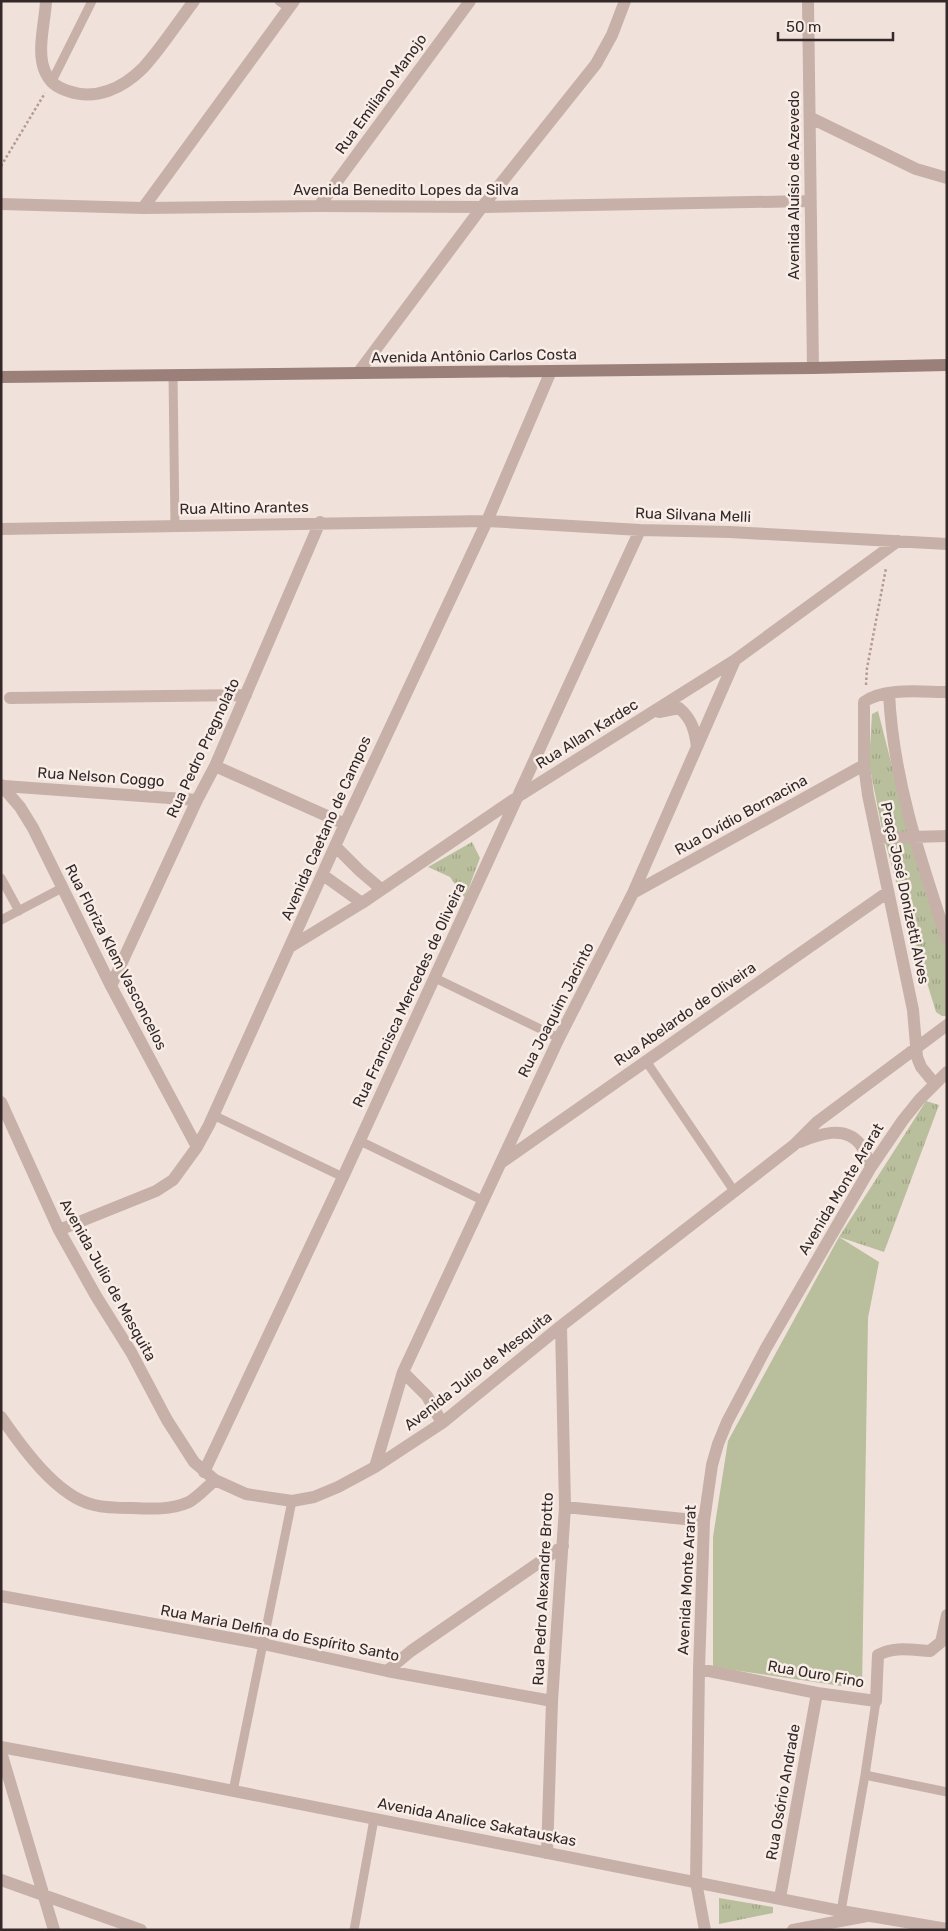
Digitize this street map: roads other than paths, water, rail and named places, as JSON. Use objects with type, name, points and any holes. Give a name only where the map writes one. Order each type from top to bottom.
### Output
[{"type":"main road","name":"Avenida Antônio Carlos Costa","points":[[1,377],[947,365]]},
{"type":"street","points":[[46,1],[41,49],[44,68],[51,83],[81,95],[92,95],[114,89],[143,68],[194,1]]},
{"type":"street","name":"Rua Emiliano Manojo","points":[[319,206],[470,1]]},
{"type":"street","points":[[358,373],[482,207],[596,64],[612,36],[626,1]]},
{"type":"street","name":"Avenida Aluísio de Azevedo","points":[[808,1],[811,118],[812,368]]},
{"type":"street","points":[[143,208],[287,4]]},
{"type":"street","points":[[811,118],[916,169],[947,178]]},
{"type":"street","name":"Avenida Benedito Lopes da Silva","points":[[1,204],[143,208],[482,207],[810,201]]},
{"type":"street","name":"Avenida Caetano de Campos","points":[[59,1230],[156,1191],[174,1180],[197,1147],[487,521],[551,371]]},
{"type":"street","name":"Rua Altino Arantes","points":[[1,529],[320,522],[487,521]]},
{"type":"street","name":"Rua Silvana Melli","points":[[487,521],[947,544]]},
{"type":"street","name":"Rua Pedro Pregnolato","points":[[112,986],[197,800],[215,766],[320,522]]},
{"type":"street","name":"Rua Francisca Mercedes de Oliveira","points":[[204,1472],[343,1177],[640,530]]},
{"type":"street","name":"Rua Allan Kardec","points":[[290,947],[362,903],[519,796],[735,660],[898,542]]},
{"type":"street","name":"Rua Joaquim Jacinto","points":[[375,1467],[403,1372],[559,1038],[633,893],[735,660]]},
{"type":"street","points":[[947,692],[889,693],[894,752],[913,836],[947,939]]},
{"type":"street","name":"Praça José Donizetti Alves","points":[[889,693],[873,696],[864,702],[864,765],[868,796],[913,1010],[915,1047],[921,1067],[935,1084]]},
{"type":"street","points":[[10,698],[246,695]]},
{"type":"street","points":[[649,714],[679,708],[687,715],[694,728],[697,747]]},
{"type":"street","name":"Rua Ovídio Bornacina","points":[[633,893],[864,765]]},
{"type":"street","points":[[215,766],[345,824]]},
{"type":"street","name":"Rua Nelson Coggo","points":[[2,786],[197,800]]},
{"type":"street","name":"Rua Floriza Klem Vasconcelos","points":[[2,786],[33,828],[112,986],[197,1147]]},
{"type":"street","points":[[878,838],[947,836]]},
{"type":"street","points":[[335,846],[381,889]]},
{"type":"street","points":[[323,875],[362,903]]},
{"type":"street","name":"Rua Abelardo de Oliveira","points":[[500,1163],[888,892]]},
{"type":"street","name":"Avenida Julio de Mesquita","points":[[1,1102],[59,1230],[167,1420],[194,1462],[215,1480],[246,1494],[292,1501],[326,1493],[375,1467],[442,1423],[561,1326],[794,1145],[817,1122],[915,1047],[946,1027]]},
{"type":"street","name":"Avenida Monte Ararat","points":[[705,1930],[696,1882],[699,1669],[704,1521],[712,1466],[727,1422],[766,1348],[870,1167],[903,1120],[947,1072]]},
{"type":"street","name":"Avenida Julio de Mesquita","points":[[794,1145],[825,1133],[843,1134],[859,1143],[870,1167]]},
{"type":"street","name":"Rua Pedro Alexandre Brotto","points":[[547,1852],[552,1701],[565,1507],[561,1326]]},
{"type":"street","points":[[403,1372],[427,1396],[442,1423]]},
{"type":"street","points":[[1,1416],[31,1458],[68,1493],[92,1505],[158,1510],[190,1501],[215,1480]]},
{"type":"street","points":[[565,1507],[704,1521]]},
{"type":"street","points":[[387,1671],[405,1655],[563,1546]]},
{"type":"street","name":"Rua Maria Delfina do Espírito Santo","points":[[1,1596],[263,1644],[387,1671],[552,1701]]},
{"type":"street","name":"Rua Ouro Fino","points":[[699,1669],[817,1693],[876,1701],[878,1655],[886,1650],[897,1649],[930,1651],[941,1642],[947,1615]]},
{"type":"street","name":"Rua Osório Andrade","points":[[780,1898],[817,1693]]},
{"type":"street","name":"Avenida Analice Sakatauskas","points":[[1,1747],[374,1818],[841,1911],[947,1929]]},
{"type":"street","points":[[1,1752],[54,1930]]},
{"type":"street","points":[[1,1880],[141,1930]]},
{"type":"street","points":[[793,1930],[872,1915]]},
{"type":"lane","points":[[51,83],[92,1]]},
{"type":"lane","points":[[173,375],[175,526]]},
{"type":"lane","points":[[1,878],[19,911]]},
{"type":"lane","points":[[1,920],[62,888]]},
{"type":"lane","points":[[435,978],[559,1038]]},
{"type":"lane","points":[[646,1061],[734,1191]]},
{"type":"lane","points":[[213,1115],[343,1177]]},
{"type":"lane","points":[[360,1140],[484,1201]]},
{"type":"lane","points":[[233,1791],[292,1501]]},
{"type":"lane","points":[[841,1911],[866,1775],[876,1701]]},
{"type":"lane","points":[[866,1775],[947,1792]]},
{"type":"lane","points":[[354,1930],[374,1818]]}]
